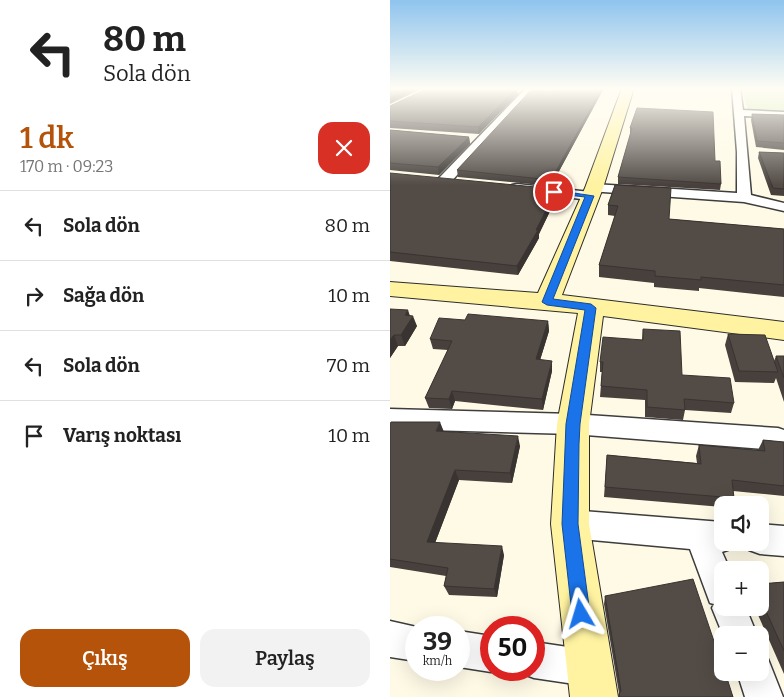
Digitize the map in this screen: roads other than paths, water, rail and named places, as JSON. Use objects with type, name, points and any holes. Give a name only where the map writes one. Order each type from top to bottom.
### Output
[{"type":"main road","points":[[547,302],[592,192],[617,121]]},
{"type":"main road","points":[[390,289],[547,302],[784,331]]},
{"type":"main road","points":[[591,308],[573,424],[570,524],[591,682]]},
{"type":"street","points":[[444,180],[502,121]]},
{"type":"street","points":[[741,121],[744,198]]},
{"type":"street","points":[[465,138],[484,140]]},
{"type":"street","points":[[743,152],[760,153]]},
{"type":"street","points":[[426,179],[464,182]]},
{"type":"street","points":[[502,186],[592,192],[744,198],[784,207]]},
{"type":"street","points":[[390,419],[573,424],[778,439]]},
{"type":"street","points":[[570,524],[711,536],[716,561]]},
{"type":"street","points":[[769,540],[784,541]]},
{"type":"street","points":[[390,639],[405,641]]},
{"type":"street","points":[[545,664],[591,682]]},
{"type":"street","points":[[758,681],[764,697]]}]
